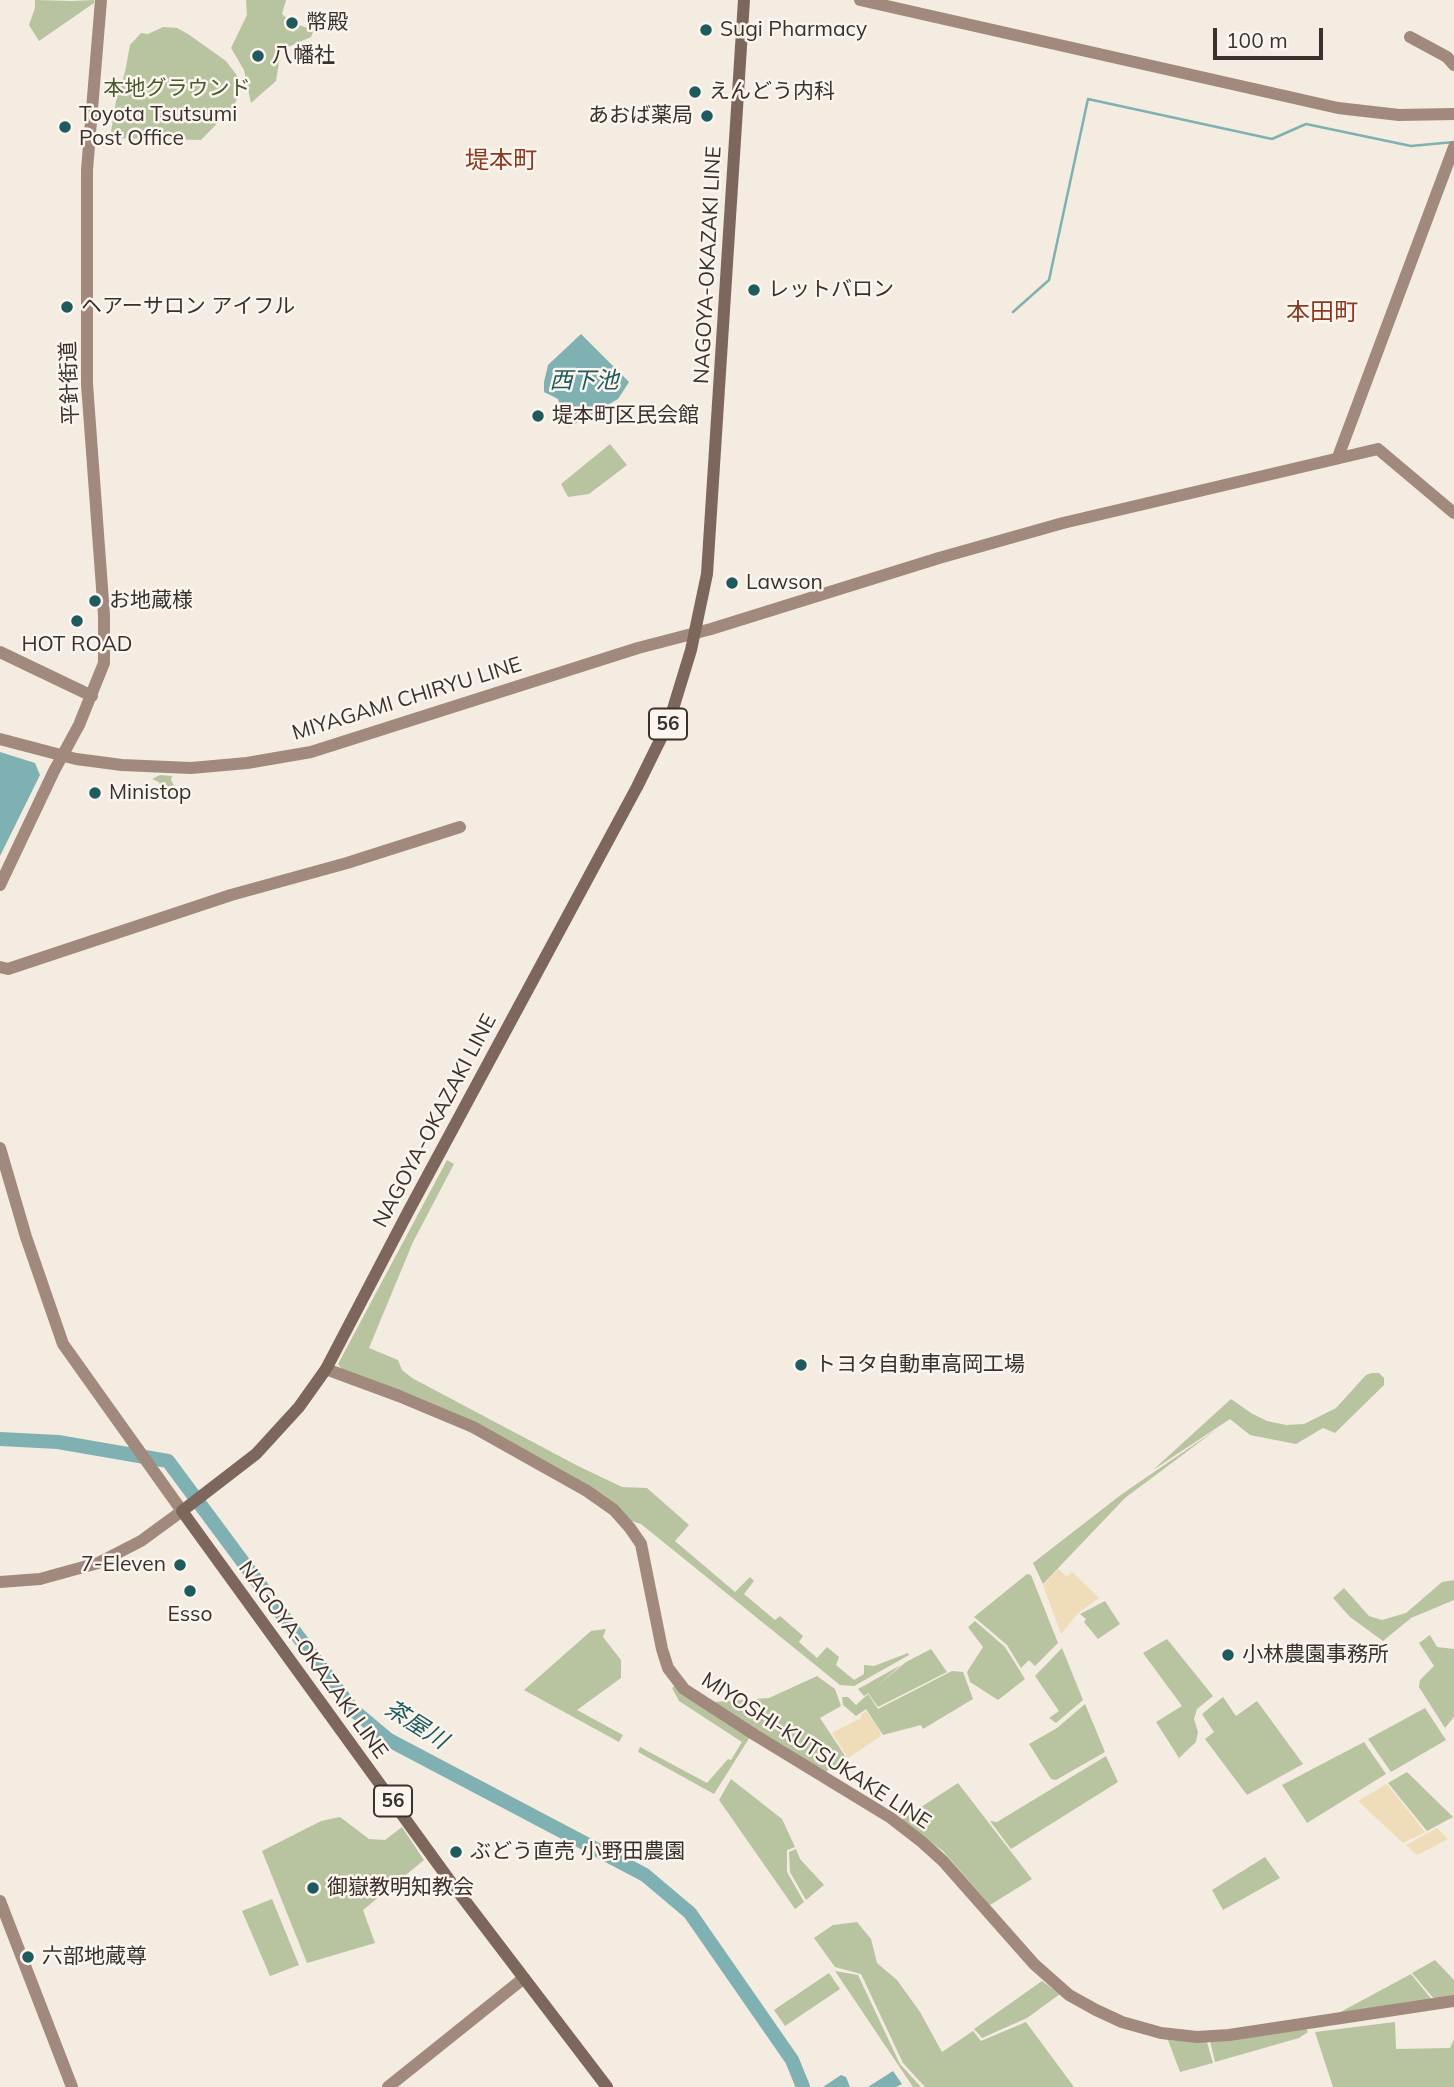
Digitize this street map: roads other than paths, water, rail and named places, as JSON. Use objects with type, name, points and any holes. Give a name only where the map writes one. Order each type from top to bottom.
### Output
[{"type":"main road","name":"NAGOYA-OKAZAKI LINE","points":[[607,2087],[453,1885],[186,1508],[256,1454],[299,1407],[326,1369],[668,722],[695,633],[707,574],[744,0]]},
{"type":"street","name":"平針街道","points":[[0,885],[92,696],[104,663],[104,615],[87,384],[87,170],[101,0]]},
{"type":"street","points":[[860,0],[1338,108],[1399,115],[1454,114]]},
{"type":"street","points":[[1410,37],[1447,57],[1454,65]]},
{"type":"street","points":[[1338,457],[1454,147]]},
{"type":"street","name":"MIYAGAMI CHIRYU LINE","points":[[0,739],[62,755],[122,765],[191,768],[247,763],[312,751],[638,648],[1063,523],[1338,457],[1380,450],[1454,513]]},
{"type":"street","points":[[0,652],[92,696]]},
{"type":"street","points":[[0,967],[8,969],[231,895],[347,863],[460,827]]},
{"type":"street","points":[[0,1148],[26,1237],[63,1343],[151,1467],[186,1508],[141,1541],[97,1563],[40,1579],[0,1582]]},
{"type":"street","name":"MIYOSHI-KUTSUKAKE LINE","points":[[326,1369],[473,1427],[587,1491],[614,1510],[631,1528],[641,1544],[662,1649],[668,1668],[684,1689],[891,1818],[922,1842],[943,1861],[1034,1964],[1069,1994],[1096,2010],[1122,2022],[1161,2032],[1197,2037],[1229,2035],[1454,2001]]},
{"type":"street","points":[[0,1901],[72,2087]]},
{"type":"street","points":[[388,2087],[524,1978]]},
{"type":"water","name":"西下池","points":[[581,334],[629,382],[618,399],[569,427],[560,423],[562,411],[558,399],[544,392],[544,382],[548,365]]},
{"type":"water","points":[[0,752],[35,763],[40,775],[0,856]]},
{"type":"water","points":[[893,2071],[902,2084],[896,2087],[868,2087]]},
{"type":"water","points":[[841,2075],[846,2077],[850,2087],[823,2087]]},
{"type":"waterway","points":[[1013,312],[1049,280],[1088,99],[1272,139],[1306,124],[1411,146],[1454,142]]},
{"type":"waterway","name":"茶屋川","points":[[0,1439],[58,1442],[168,1461],[352,1709],[389,1740],[645,1875],[690,1913],[792,2060],[803,2087]]},
{"type":"place","name":"幣殿","points":[[292,23]]},
{"type":"place","name":"Sugi Pharmacy","points":[[706,30]]},
{"type":"place","name":"八幡社","points":[[258,56]]},
{"type":"place","name":"えんどう内科","points":[[695,92]]},
{"type":"place","name":"あおば薬局","points":[[707,116]]},
{"type":"place","name":"Toyota Tsutsumi Post Office","points":[[65,127]]},
{"type":"place","name":"レットバロン","points":[[754,290]]},
{"type":"place","name":"ヘアーサロン アイフル","points":[[67,307]]},
{"type":"place","name":"堤本町区民会館","points":[[538,416]]},
{"type":"place","name":"Lawson","points":[[732,583]]},
{"type":"place","name":"お地蔵様","points":[[95,601]]},
{"type":"place","name":"HOT ROAD","points":[[77,621]]},
{"type":"place","name":"Ministop","points":[[95,793]]},
{"type":"place","name":"トヨタ自動車高岡工場","points":[[801,1365]]},
{"type":"place","name":"7-Eleven","points":[[180,1565]]},
{"type":"place","name":"Esso","points":[[190,1591]]},
{"type":"place","name":"小林農園事務所","points":[[1228,1655]]},
{"type":"place","name":"ぶどう直売 小野田農園","points":[[456,1852]]},
{"type":"place","name":"御嶽教明知教会","points":[[313,1888]]},
{"type":"place","name":"六部地蔵尊","points":[[28,1957]]},
{"type":"district","name":"堤本町","points":[[501,161]]},
{"type":"district","name":"本田町","points":[[1322,313]]},
{"type":"park label","name":"本地グラウンド","points":[[177,89]]}]
